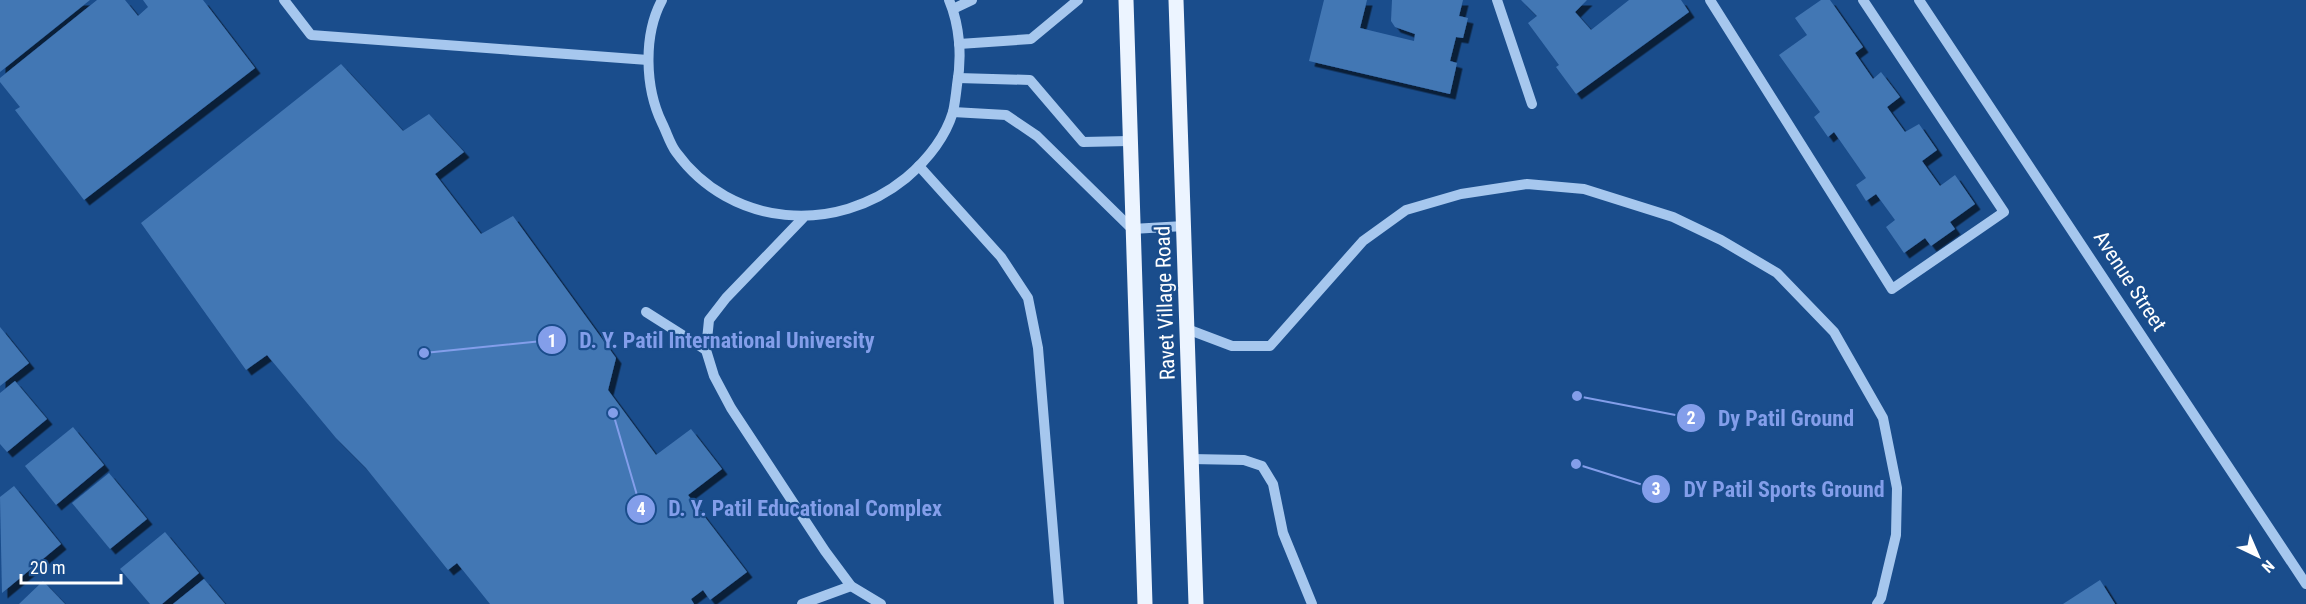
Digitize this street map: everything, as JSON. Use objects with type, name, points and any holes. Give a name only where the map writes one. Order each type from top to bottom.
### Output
[{"type":"main road","name":"Ravet Village Road","points":[[1126,0],[1131,229],[1145,604]]},
{"type":"main road","name":"Ravet Village Road","points":[[1176,0],[1196,604]]},
{"type":"street","points":[[284,0],[310,35],[648,60]]},
{"type":"street","points":[[662,0],[656,12],[648,60],[655,108],[676,152],[711,187],[754,209],[803,218],[846,212],[886,194],[919,166],[939,141],[953,112],[961,61],[951,4],[972,0]]},
{"type":"street","points":[[959,44],[1031,39],[1078,0]]},
{"type":"street","points":[[1497,0],[1532,104]]},
{"type":"street","points":[[1710,0],[1892,289],[2004,212],[1863,0]]},
{"type":"street","name":"Avenue Street","points":[[1919,0],[2306,584]]},
{"type":"street","points":[[958,78],[1030,80],[1083,142],[1129,141]]},
{"type":"street","points":[[953,112],[1006,115],[1037,136],[1131,229],[1184,226]]},
{"type":"street","points":[[919,166],[1001,257],[1028,298],[1038,348],[1059,604]]},
{"type":"street","points":[[1187,328],[1232,346],[1270,346],[1363,241],[1406,210],[1461,194],[1527,184],[1584,189],[1673,217],[1721,240],[1777,273],[1834,333],[1883,418],[1897,488],[1896,535],[1881,598],[1877,604]]},
{"type":"street","points":[[803,218],[726,298],[709,320],[706,350],[714,376],[731,408],[851,586],[881,604]]},
{"type":"street","points":[[646,312],[706,350]]},
{"type":"street","points":[[1191,459],[1244,460],[1262,466],[1273,484],[1283,533],[1312,604]]},
{"type":"street","points":[[802,604],[851,586]]},
{"type":"building","points":[[0,0],[90,0],[0,72]]},
{"type":"building","points":[[97,0],[125,0],[138,16],[148,7],[143,0],[203,0],[255,68],[84,200],[15,110],[20,107],[0,82],[0,78]]},
{"type":"building","points":[[1324,0],[1367,0],[1360,28],[1414,41],[1415,34],[1395,27],[1391,21],[1392,0],[1463,0],[1459,16],[1468,18],[1463,38],[1456,37],[1450,61],[1457,63],[1450,94],[1309,61]]},
{"type":"building","points":[[1521,0],[1587,0],[1575,12],[1591,30],[1629,0],[1681,0],[1689,12],[1576,94],[1556,67],[1559,65],[1528,23],[1537,16]]},
{"type":"building","points":[[1821,0],[1830,0],[1863,47],[1855,53],[1873,79],[1881,72],[1900,97],[1887,107],[1905,132],[1919,124],[1937,150],[1922,161],[1940,186],[1955,175],[1975,204],[1950,222],[1955,229],[1931,246],[1925,238],[1904,253],[1886,227],[1895,220],[1876,194],[1866,201],[1856,185],[1866,178],[1834,132],[1828,137],[1814,117],[1820,112],[1779,55],[1807,35],[1795,18]]},
{"type":"building","points":[[341,64],[403,131],[429,114],[464,152],[435,174],[481,234],[513,216],[616,358],[608,390],[656,455],[691,429],[722,469],[688,495],[747,572],[710,600],[703,590],[691,599],[694,604],[490,604],[457,563],[448,570],[366,468],[336,438],[267,355],[246,370],[141,223]]},
{"type":"building","points":[[0,327],[29,363],[0,386]]},
{"type":"building","points":[[15,381],[47,419],[7,452],[0,444],[0,393]]},
{"type":"building","points":[[73,427],[104,465],[56,505],[25,466]]},
{"type":"building","points":[[109,473],[147,519],[110,549],[72,503]]},
{"type":"building","points":[[14,486],[61,544],[2,593],[0,497]]},
{"type":"building","points":[[165,532],[199,573],[162,604],[150,604],[120,569]]},
{"type":"building","points":[[204,579],[225,604],[173,604]]},
{"type":"building","points":[[2100,580],[2115,604],[2063,604]]},
{"type":"building","points":[[43,581],[65,604],[19,604]]},
{"type":"place","name":"D. Y. Patil International University","points":[[424,353]]},
{"type":"place","name":"Dy Patil Ground","points":[[1577,396]]},
{"type":"place","name":"D. Y. Patil Educational Complex","points":[[613,413]]},
{"type":"place","name":"DY Patil Sports Ground","points":[[1576,464]]}]
